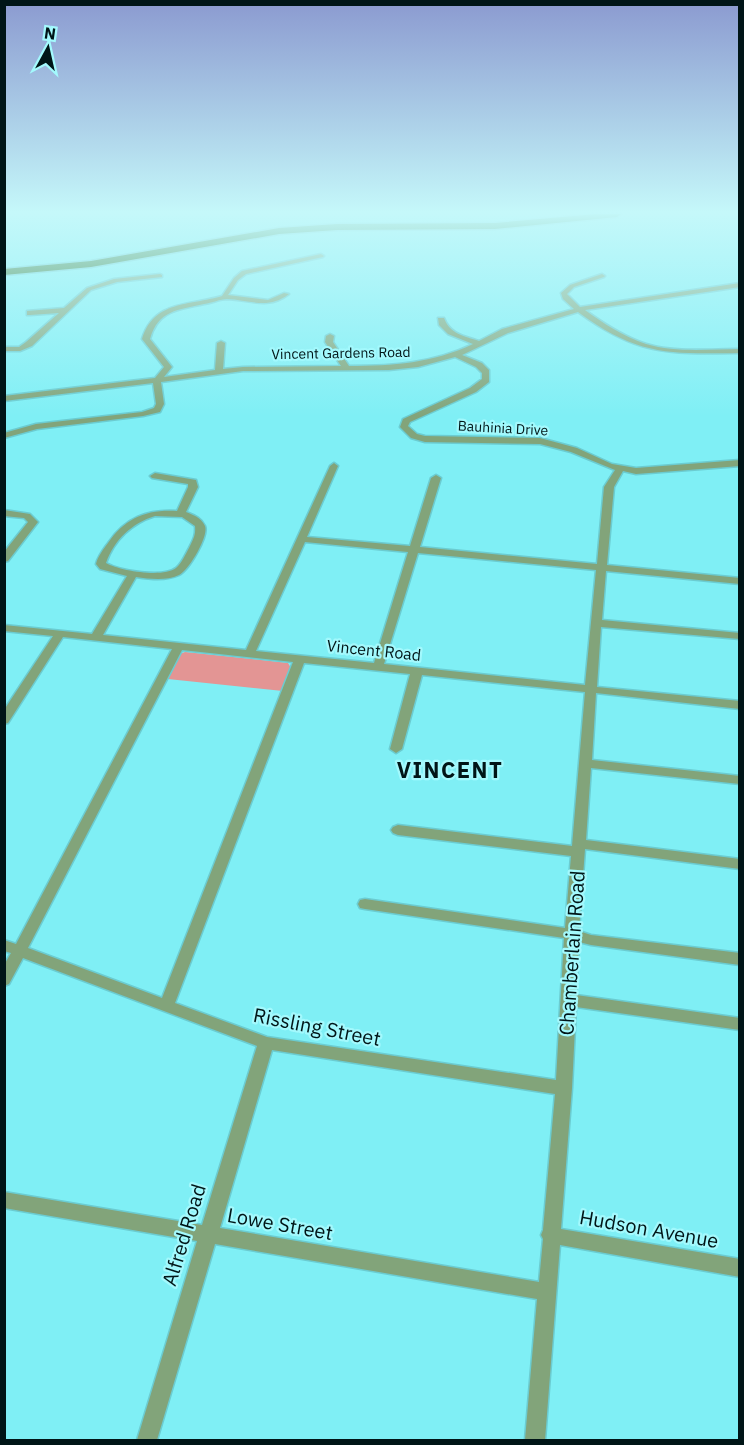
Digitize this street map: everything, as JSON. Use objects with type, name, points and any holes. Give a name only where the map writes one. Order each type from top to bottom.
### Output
[{"type":"street","points":[[4,349],[25,347],[85,291],[108,281]]},
{"type":"street","points":[[224,297],[234,281]]},
{"type":"street","points":[[587,281],[564,290],[565,298],[629,340],[648,347],[688,351],[740,351]]},
{"type":"street","name":"Vincent Gardens Road","points":[[4,399],[258,368],[407,367],[429,364],[456,355],[505,332],[580,309],[740,285]]},
{"type":"street","points":[[4,436],[36,427],[151,412],[159,407],[157,380],[168,367],[146,339],[155,320],[169,310],[224,297],[269,302],[286,294]]},
{"type":"street","points":[[30,313],[66,310]]},
{"type":"street","points":[[441,320],[441,325],[447,331],[479,343]]},
{"type":"street","points":[[330,336],[329,342],[346,368]]},
{"type":"street","points":[[219,372],[221,343]]},
{"type":"street","name":"Bauhinia Drive","points":[[456,355],[479,365],[486,372],[486,380],[473,390],[411,418],[404,425],[410,434],[425,439],[540,441],[564,447],[620,468],[658,470],[740,463]]},
{"type":"street","points":[[4,391],[37,394]]},
{"type":"street","points":[[599,461],[611,482],[658,470]]},
{"type":"street","points":[[250,653],[334,466]]},
{"type":"street","name":"Chamberlain Road","points":[[536,1440],[550,1235],[564,1088],[572,934],[596,623],[611,482],[620,468]]},
{"type":"street","points":[[155,476],[193,482],[180,514]]},
{"type":"street","points":[[378,667],[436,478]]},
{"type":"street","points":[[4,513],[27,516],[33,522],[4,559]]},
{"type":"street","points":[[155,513],[180,514],[198,521],[202,527],[201,533],[181,569],[168,575],[133,574],[112,570],[101,564],[123,528],[144,516],[155,513]]},
{"type":"street","points":[[301,539],[740,581]]},
{"type":"street","points":[[96,637],[133,574]]},
{"type":"street","points":[[596,623],[740,636]]},
{"type":"street","name":"Vincent Road","points":[[4,628],[740,705]]},
{"type":"street","points":[[7,713],[60,634]]},
{"type":"street","points":[[4,980],[179,646]]},
{"type":"street","points":[[166,1007],[300,658]]},
{"type":"street","points":[[396,749],[417,671]]},
{"type":"street","points":[[586,763],[740,780]]},
{"type":"street","points":[[398,830],[740,864]]},
{"type":"street","points":[[365,904],[572,934],[591,939],[740,959]]},
{"type":"street","name":"Rissling Street","points":[[4,945],[166,1007],[266,1042],[564,1088]]},
{"type":"street","points":[[569,1000],[740,1024]]},
{"type":"street","name":"Alfred Road","points":[[147,1440],[266,1042]]},
{"type":"street","name":"Lowe Street","points":[[4,1200],[547,1292]]},
{"type":"street","name":"Hudson Avenue","points":[[550,1235],[740,1268]]},
{"type":"shaded area","points":[[185,652],[288,663],[291,668],[283,691],[168,679],[180,654]]},
{"type":"district","name":"VINCENT","points":[[450,770]]}]
